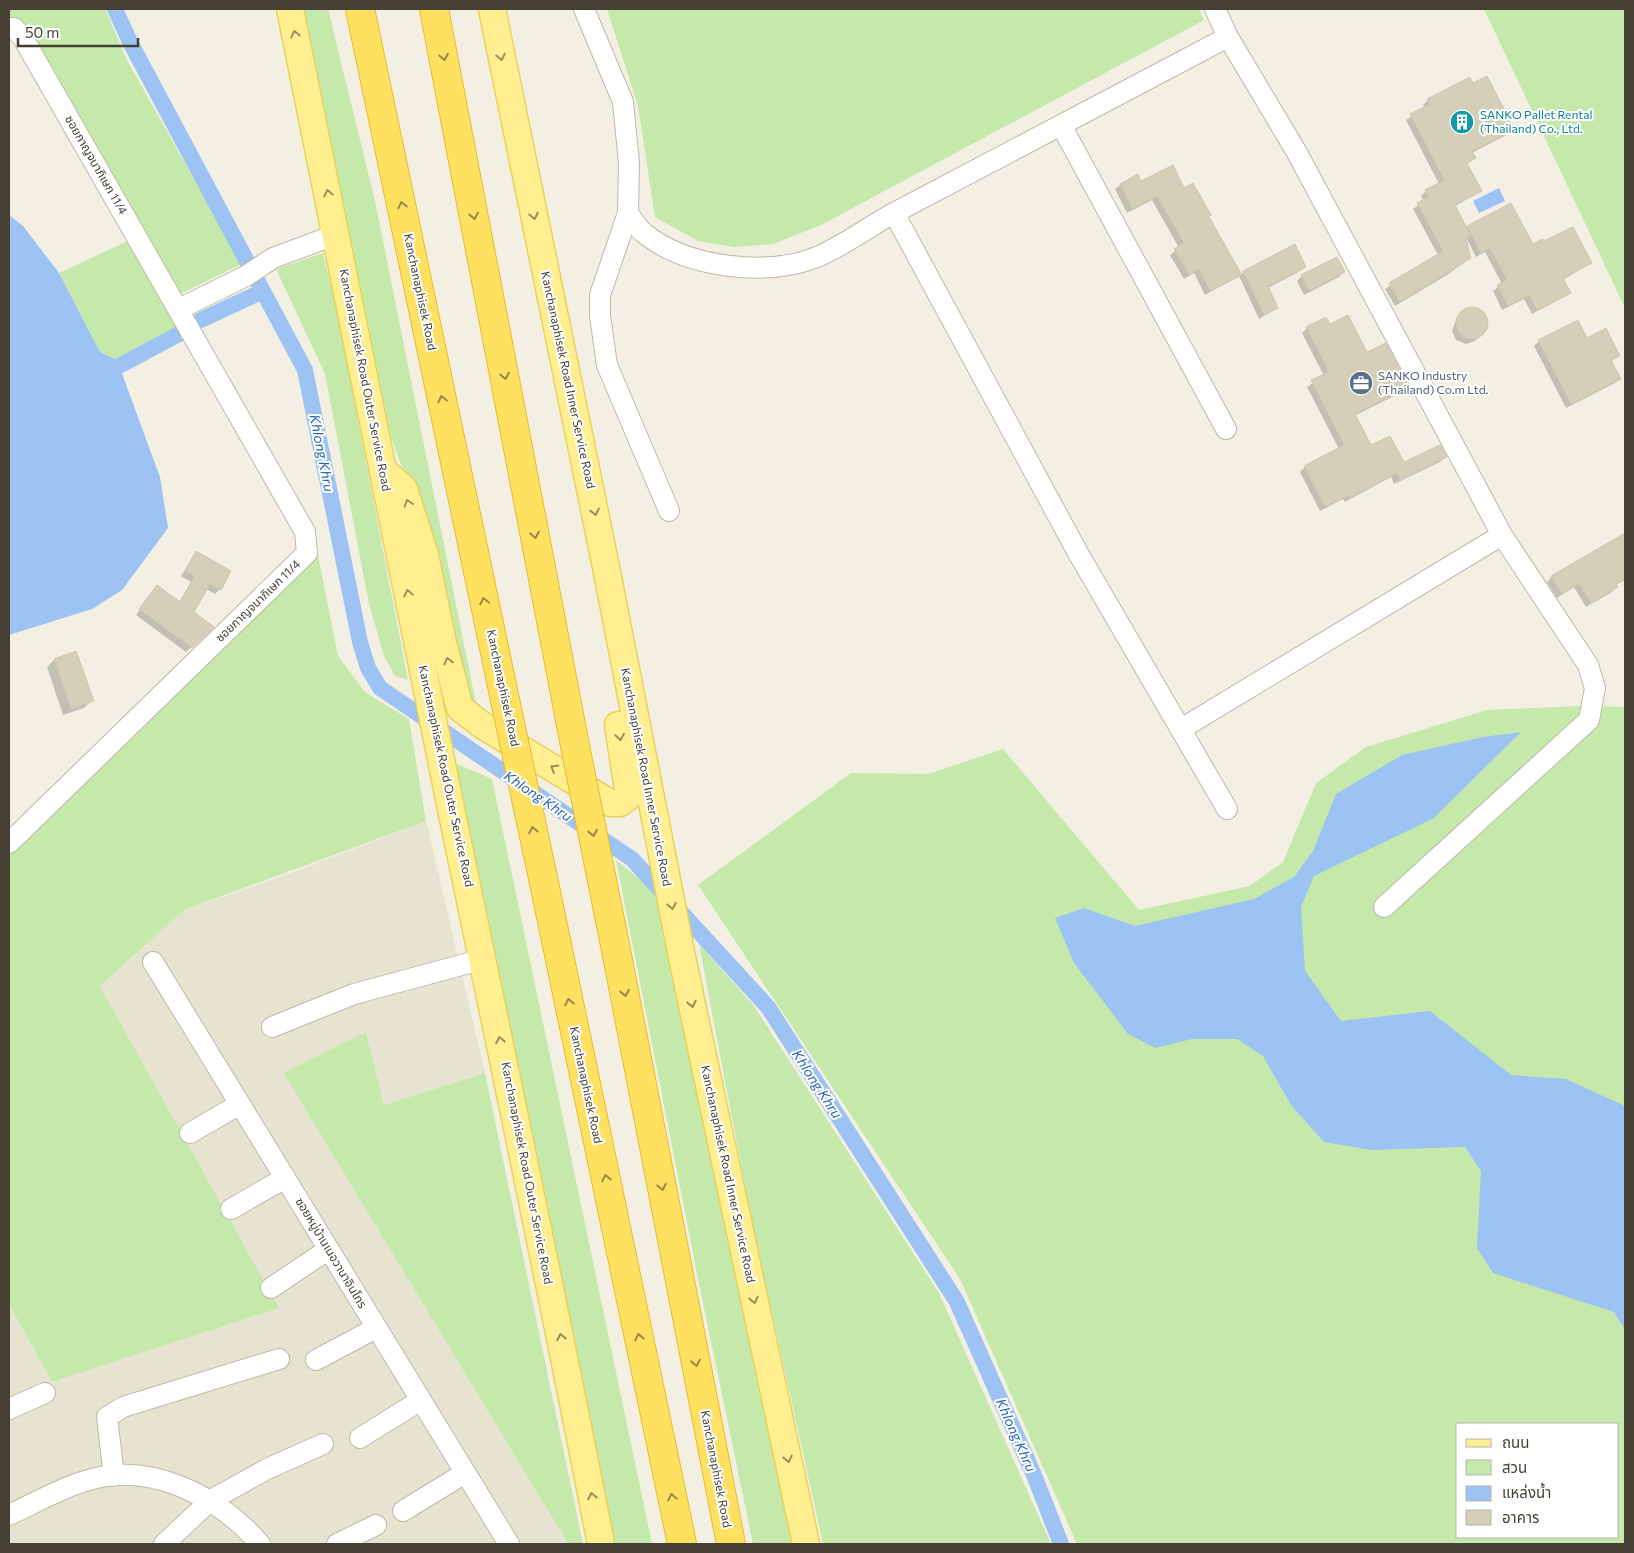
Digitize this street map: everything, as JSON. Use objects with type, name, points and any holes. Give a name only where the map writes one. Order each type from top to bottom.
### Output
[{"type":"highway","name":"Kanchanaphisek Road","points":[[360,9],[682,1544]]},
{"type":"highway","name":"Kanchanaphisek Road","points":[[434,9],[576,751],[731,1544]]},
{"type":"main road","name":"Kanchanaphisek Road Outer Service Road","points":[[290,9],[601,1544]]},
{"type":"main road","name":"Kanchanaphisek Road Inner Service Road","points":[[492,9],[606,567],[648,790],[806,1544]]},
{"type":"main road","points":[[382,470],[404,489],[425,555],[443,643],[460,708],[482,725],[610,803],[620,803],[629,796],[608,660],[606,567]]},
{"type":"street","points":[[584,9],[623,102],[629,163],[628,213],[608,265],[600,295],[600,316],[608,365],[669,511]]},
{"type":"street","points":[[1214,9],[1228,37],[1296,151],[1502,535],[1588,665],[1595,688],[1589,720],[1384,907]]},
{"type":"street","name":"ซอยกาญจนาภิเษก 11/4","points":[[9,28],[14,28],[23,38],[179,309],[305,532],[307,553],[9,843]]},
{"type":"street","points":[[628,213],[643,233],[660,244],[689,256],[722,264],[764,268],[798,263],[818,256],[846,242],[894,213],[1228,37]]},
{"type":"street","points":[[1061,125],[1226,429]]},
{"type":"street","points":[[894,213],[1078,554],[1227,809]]},
{"type":"street","points":[[179,309],[246,276],[273,258],[337,234]]},
{"type":"street","points":[[1180,729],[1502,535]]},
{"type":"street","points":[[272,1027],[354,994],[484,960]]},
{"type":"street","name":"ซอยหมู่บ้านเนอวานาอินโทร","points":[[153,962],[509,1544]]},
{"type":"street","points":[[190,1133],[240,1104]]},
{"type":"street","points":[[231,1210],[285,1178]]},
{"type":"street","points":[[271,1288],[328,1249]]},
{"type":"street","points":[[316,1360],[376,1328]]},
{"type":"street","points":[[114,1476],[107,1417],[123,1407],[279,1359]]},
{"type":"street","points":[[9,1409],[45,1393]]},
{"type":"street","points":[[360,1438],[420,1400]]},
{"type":"street","points":[[164,1544],[211,1500],[267,1468],[323,1444]]},
{"type":"street","points":[[403,1511],[465,1473]]},
{"type":"street","points":[[9,1515],[83,1481],[114,1476],[150,1476],[188,1489],[211,1500],[260,1544]]},
{"type":"street","points":[[337,1544],[376,1524]]},
{"type":"shaded area","points":[[426,821],[485,1073],[384,1105],[366,1032],[402,1264],[567,1544],[9,1544],[9,1304],[52,1382],[279,1308],[100,986],[184,910],[297,871]]},
{"type":"green space","points":[[9,9],[105,9],[128,62],[242,264],[180,294],[9,22]]},
{"type":"green space","points":[[298,9],[328,9],[375,201],[477,709],[467,707],[410,489],[382,413]]},
{"type":"green space","points":[[607,9],[1199,9],[1204,20],[821,225],[773,244],[734,247],[698,241],[655,217],[638,106]]},
{"type":"green space","points":[[1484,9],[1625,9],[1625,308]]},
{"type":"green space","points":[[130,240],[180,328],[148,347],[117,360],[100,352],[59,273]]},
{"type":"green space","points":[[323,253],[336,305],[408,680],[395,676],[384,656],[369,604],[325,374],[276,269]]},
{"type":"green space","points":[[318,555],[338,656],[365,692],[409,719],[426,821],[184,910],[100,986],[279,1308],[52,1382],[9,1304],[9,853]]},
{"type":"green space","points":[[1579,706],[1625,707],[1625,1544],[1077,1544],[960,1279],[698,885],[851,773],[928,774],[1003,749],[1139,910],[1250,886],[1283,862],[1316,783],[1366,747],[1487,710]]},
{"type":"green space","points":[[455,763],[492,779],[652,1544],[610,1544]]},
{"type":"green space","points":[[616,860],[658,894],[795,1544],[753,1544],[698,1279]]},
{"type":"green space","points":[[699,944],[754,1006],[939,1293],[1051,1544],[823,1544],[751,1218]]},
{"type":"green space","points":[[366,1032],[384,1105],[485,1073],[583,1544],[568,1544],[284,1073]]},
{"type":"water","points":[[1499,188],[1505,201],[1479,213],[1473,201]]},
{"type":"water","points":[[9,215],[23,226],[59,273],[100,352],[117,360],[160,477],[168,528],[122,590],[92,609],[9,635]]},
{"type":"water","points":[[1521,732],[1434,818],[1314,876],[1301,907],[1305,971],[1341,1021],[1430,1011],[1511,1075],[1566,1079],[1625,1106],[1625,1330],[1614,1312],[1493,1273],[1477,1248],[1481,1171],[1465,1147],[1371,1150],[1324,1142],[1291,1105],[1263,1056],[1237,1039],[1192,1039],[1155,1048],[1128,1034],[1074,963],[1055,918],[1084,908],[1135,926],[1254,899],[1294,877],[1313,851],[1336,794],[1402,755],[1483,737]]},
{"type":"building","points":[[1487,76],[1515,130],[1472,151],[1476,158],[1467,163],[1482,191],[1455,205],[1471,236],[1466,238],[1471,258],[1400,302],[1389,283],[1443,251],[1417,203],[1429,197],[1425,190],[1444,180],[1410,114],[1430,104],[1427,99],[1470,77],[1473,83]]},
{"type":"building","points":[[1173,165],[1184,188],[1193,183],[1211,215],[1209,217],[1242,275],[1210,291],[1199,269],[1189,275],[1174,249],[1184,243],[1157,196],[1132,209],[1120,184],[1138,174],[1141,181]]},
{"type":"building","points":[[1511,203],[1533,244],[1543,239],[1544,241],[1573,227],[1592,263],[1563,278],[1571,293],[1537,310],[1529,295],[1508,306],[1497,285],[1507,280],[1490,248],[1481,253],[1467,226]]},
{"type":"building","points":[[1295,244],[1306,267],[1268,286],[1278,308],[1264,315],[1243,271]]},
{"type":"building","points":[[1337,257],[1345,272],[1309,291],[1301,275]]},
{"type":"building","points":[[1472,307],[1478,308],[1483,312],[1487,317],[1487,329],[1483,334],[1478,338],[1472,339],[1466,338],[1461,334],[1457,329],[1456,323],[1457,317],[1461,312],[1466,308]]},
{"type":"building","points":[[1348,315],[1367,352],[1386,343],[1409,387],[1355,414],[1371,445],[1390,436],[1404,462],[1440,445],[1447,457],[1400,480],[1397,473],[1350,498],[1349,495],[1325,507],[1304,466],[1344,445],[1311,380],[1329,372],[1306,327],[1326,317],[1330,324]]},
{"type":"building","points":[[1578,320],[1587,338],[1606,328],[1620,356],[1611,360],[1621,379],[1571,404],[1538,340]]},
{"type":"building","points":[[1625,533],[1625,579],[1616,584],[1618,587],[1591,603],[1579,584],[1562,594],[1551,576]]},
{"type":"building","points":[[196,551],[231,571],[221,590],[210,584],[194,612],[214,627],[192,648],[139,609],[157,585],[180,602],[195,576],[185,571]]},
{"type":"building","points":[[76,651],[94,701],[71,709],[54,659]]},
{"type":"waterway","name":"Khlong Khru","points":[[115,9],[130,42],[305,370],[360,642],[368,668],[380,688],[632,859],[768,1007],[957,1302],[1034,1475],[1061,1544]]},
{"type":"waterway","points":[[201,320],[263,291]]},
{"type":"waterway","points":[[119,366],[179,334]]},
{"type":"place","name":"SANKO Pallet Rental (Thailand) Co., Ltd.","points":[[1462,122]]},
{"type":"place","name":"SANKO Industry (Thailand) Co.m Ltd.","points":[[1361,383]]}]
